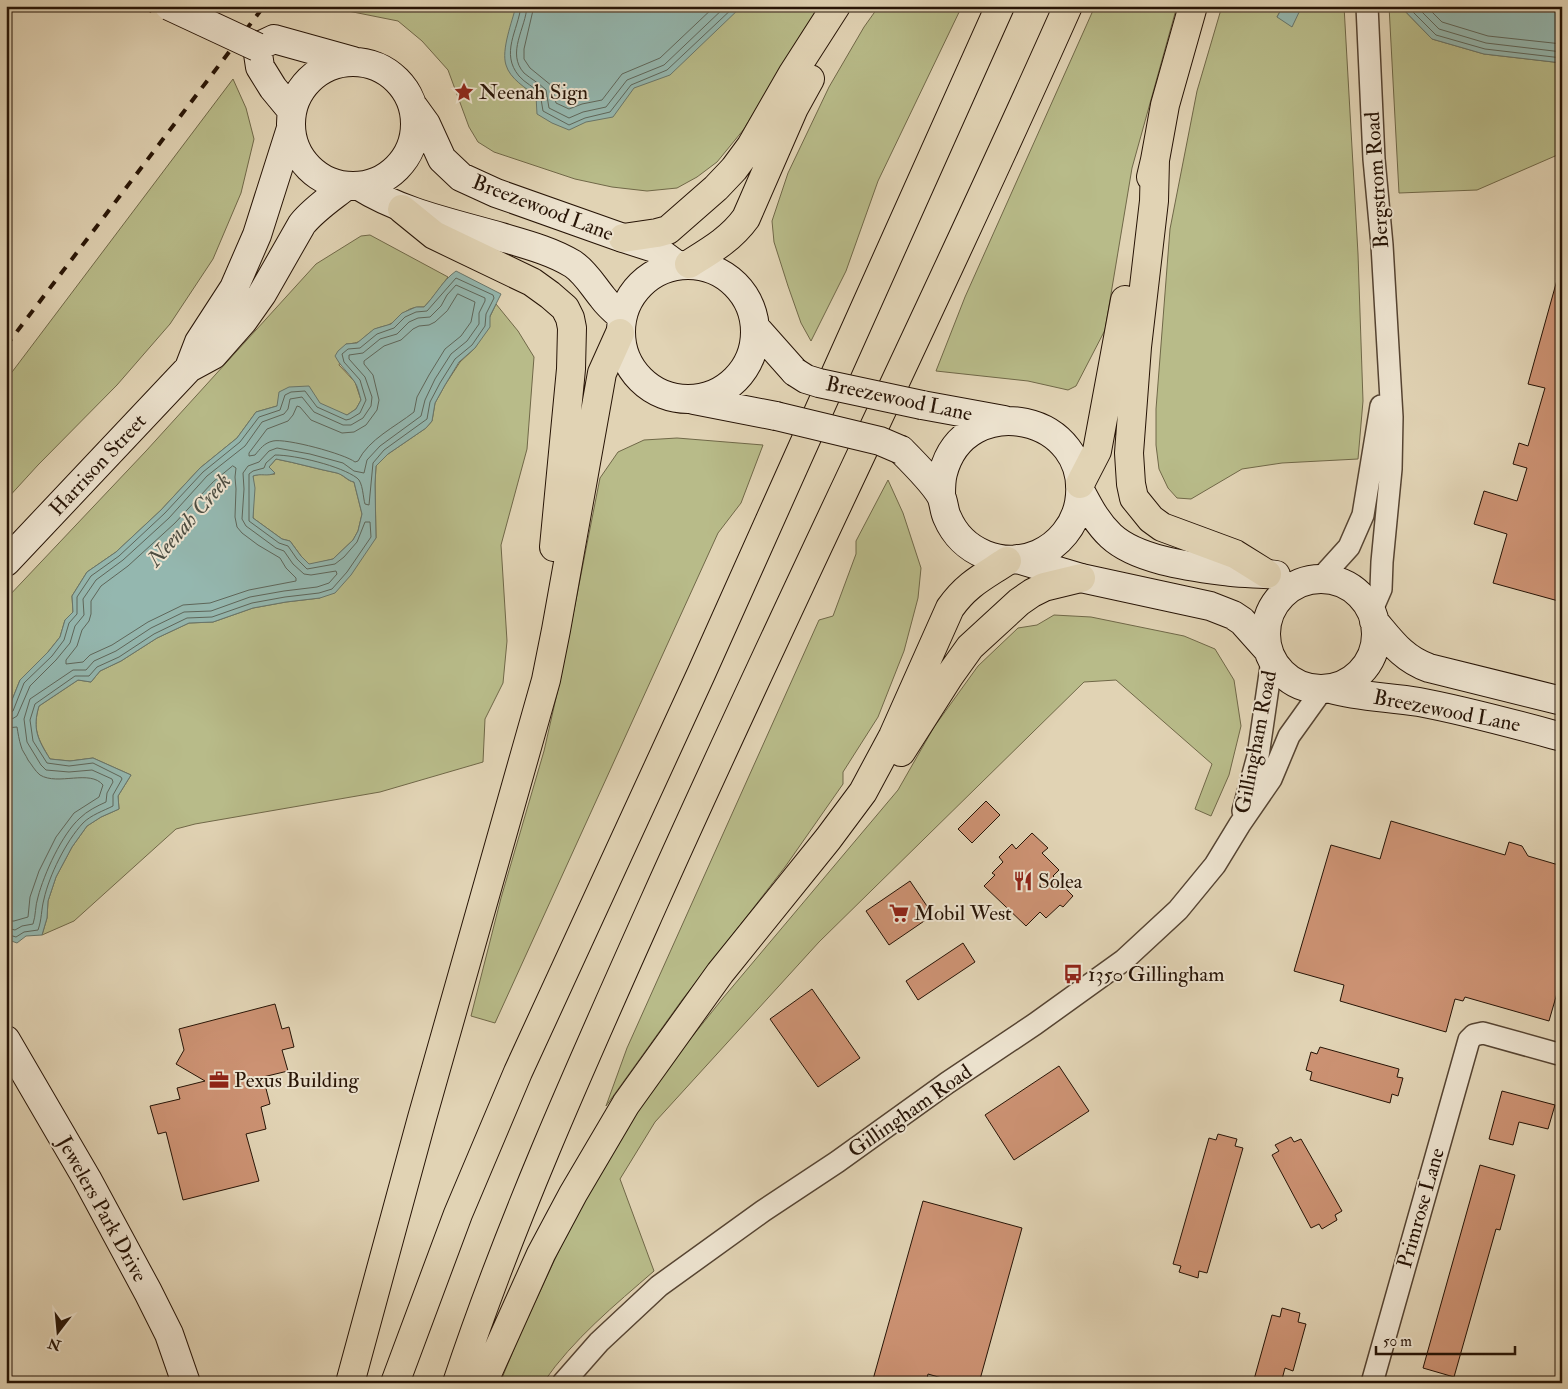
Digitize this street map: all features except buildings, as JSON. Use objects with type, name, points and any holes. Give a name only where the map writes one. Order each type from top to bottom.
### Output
[{"type":"highway","points":[[623,238],[668,230],[722,182],[751,146],[793,73],[836,6]]},
{"type":"highway","points":[[683,264],[728,238],[746,218],[794,108],[823,55],[856,6]]},
{"type":"highway","points":[[395,1383],[458,1214],[518,1072],[701,674],[1000,6]]},
{"type":"highway","points":[[457,1383],[481,1311],[562,1109],[682,841],[1068,6]]},
{"type":"highway","points":[[1081,488],[1097,451],[1144,198],[1155,160],[1165,105],[1193,6]]},
{"type":"highway","points":[[1155,160],[1154,201],[1137,347],[1129,453],[1130,484],[1134,498],[1150,519],[1162,527],[1235,554],[1267,574]]},
{"type":"highway","points":[[402,209],[434,235],[532,282],[565,308],[572,328],[571,369],[547,616],[538,679],[522,764]]},
{"type":"highway","points":[[350,1383],[422,1118],[546,680],[602,373],[621,325]]},
{"type":"highway","points":[[483,1383],[541,1254],[573,1194],[626,1104],[720,973],[863,792],[893,736],[950,608],[968,586],[1012,560]]},
{"type":"highway","points":[[828,838],[859,809],[893,765],[970,647],[1019,602],[1032,593],[1044,587],[1081,578]]},
{"type":"main road","points":[[169,6],[257,47]]},
{"type":"main road","points":[[257,47],[274,39],[375,66],[391,75],[404,89],[412,105],[415,123],[413,142],[405,158],[393,172],[377,182],[352,186],[325,180],[308,167],[296,149],[292,120],[298,94],[309,80],[323,70],[340,64],[357,62]]},
{"type":"main road","points":[[257,47],[260,67],[292,120]]},
{"type":"main road","name":"Breezewood Lane","points":[[412,105],[426,124],[442,159],[461,177],[496,192],[654,248],[683,264]]},
{"type":"main road","name":"Harrison Street","points":[[189,368],[199,342],[234,288],[257,235],[292,120]]},
{"type":"main road","name":"Breezewood Lane","points":[[352,186],[402,209],[519,242],[557,256],[584,273],[621,325]]},
{"type":"main road","name":"Harrison Street","points":[[6,562],[189,368],[213,355],[262,294],[310,214],[352,186]]},
{"type":"main road","points":[[683,264],[709,267],[727,276],[742,290],[751,308],[756,327],[754,345],[748,362],[738,377],[724,389],[708,396],[690,399],[669,396],[649,387],[634,372],[624,354],[621,325],[627,302],[636,288],[647,277],[661,269],[683,264]]},
{"type":"main road","name":"Breezewood Lane","points":[[756,327],[795,372],[819,383],[922,405],[1006,420]]},
{"type":"main road","name":"Breezewood Lane","points":[[690,399],[776,416],[880,441],[901,450],[941,496]]},
{"type":"main road","points":[[1006,420],[1027,422],[1047,430],[1064,444],[1075,463],[1081,488],[1096,519],[1112,537],[1135,551],[1167,561],[1232,572],[1314,579],[1350,588],[1362,598],[1373,616],[1376,639],[1375,647],[1367,664],[1348,683],[1327,689],[1307,688],[1293,682],[1281,672],[1270,654],[1242,621],[1233,615],[1210,606],[1081,578],[1012,560],[989,557],[976,551],[960,537],[947,518],[941,496],[943,474],[951,453],[965,437],[984,425],[1006,420]]},
{"type":"main road","points":[[1012,560],[1037,554],[1054,544],[1068,530],[1077,511],[1081,488]]},
{"type":"main road","points":[[1270,654],[1266,631],[1270,614],[1278,600],[1291,589],[1314,579]]},
{"type":"main road","name":"Breezewood Lane","points":[[1373,616],[1398,649],[1416,664],[1562,701]]},
{"type":"main road","name":"Breezewood Lane","points":[[1327,689],[1348,694],[1431,704],[1490,717],[1562,737]]},
{"type":"main road","name":"Jewelers Park Drive","points":[[6,1040],[82,1171],[148,1292],[169,1334],[186,1383]]},
{"type":"street","name":"Bergstrom Road","points":[[1367,6],[1374,158],[1382,246],[1392,417],[1391,469],[1381,588],[1373,616]]},
{"type":"street","name":"Bergstrom Road","points":[[1314,579],[1349,547],[1363,516],[1378,427],[1387,354]]},
{"type":"street","name":"Gillingham Road","points":[[1240,824],[1258,756],[1270,654]]},
{"type":"street","name":"Gillingham Road","points":[[563,1383],[599,1342],[659,1286],[763,1211],[837,1162],[1124,960],[1178,910],[1215,865],[1271,779],[1288,736],[1327,689]]},
{"type":"street","name":"Primrose Lane","points":[[1372,1383],[1469,1040],[1474,1035],[1483,1033],[1562,1056]]},
{"type":"green space","points":[[323,6],[821,6],[805,28],[744,129],[717,162],[697,177],[677,188],[647,191],[612,187],[575,179],[494,152],[478,142],[469,127],[448,70],[422,41],[398,21]]},
{"type":"green space","points":[[879,6],[962,6],[878,181],[846,271],[811,341],[801,323],[788,286],[774,242],[772,221],[788,173],[829,87],[864,27]]},
{"type":"green space","points":[[1095,6],[1177,6],[1132,168],[1105,330],[1076,386],[1068,390],[1028,381],[936,371],[965,297]]},
{"type":"green space","points":[[1222,6],[1283,6],[1277,17],[1301,10],[1302,6],[1344,6],[1358,254],[1363,401],[1358,459],[1282,463],[1242,469],[1191,499],[1177,498],[1168,488],[1159,469],[1156,445],[1156,409],[1170,229],[1197,91]]},
{"type":"green space","points":[[1389,6],[1400,6],[1432,39],[1484,54],[1562,63],[1562,153],[1477,190],[1399,193]]},
{"type":"green space","points":[[233,79],[246,108],[254,139],[241,193],[213,259],[170,324],[117,385],[6,500],[6,380]]},
{"type":"green space","points":[[370,235],[448,277],[424,307],[410,309],[390,324],[376,329],[360,341],[346,344],[339,365],[355,382],[361,400],[356,409],[347,415],[277,406],[256,412],[237,438],[200,468],[161,510],[116,552],[87,572],[72,596],[73,612],[65,620],[60,637],[20,680],[6,715],[6,599],[146,451],[316,264],[361,236]]},
{"type":"green space","points":[[496,304],[518,331],[534,357],[527,449],[501,545],[507,641],[503,683],[485,719],[483,762],[380,792],[195,824],[176,829],[74,921],[42,935],[47,918],[48,901],[56,877],[72,847],[87,826],[119,809],[118,796],[131,775],[93,758],[70,761],[50,759],[37,734],[36,721],[39,706],[78,680],[91,682],[100,671],[121,661],[157,638],[189,623],[213,622],[253,608],[320,598],[376,538],[376,466],[388,454],[426,428],[432,421],[435,403],[460,362],[475,348]]},
{"type":"green space","points":[[677,438],[763,445],[741,503],[718,533],[495,1023],[471,1016],[501,898],[544,751],[561,676],[600,478],[618,452],[644,440]]},
{"type":"green space","points":[[276,459],[337,473],[354,482],[362,514],[358,531],[353,540],[333,559],[309,565],[290,541],[282,539],[253,518],[253,476],[275,474],[269,467]]},
{"type":"green space","points":[[888,480],[903,513],[921,568],[918,598],[904,651],[878,717],[843,772],[843,784],[785,867],[682,1000],[606,1106],[627,1048],[819,620],[833,616],[856,554],[856,541]]},
{"type":"green space","points":[[1054,615],[1091,617],[1184,636],[1215,649],[1234,680],[1241,726],[1229,775],[1211,816],[1195,809],[1212,764],[1116,680],[1084,682],[819,942],[655,1122],[620,1179],[654,1271],[581,1337],[543,1383],[500,1383],[518,1339],[574,1218],[625,1128],[668,1067],[723,998],[898,790],[934,727],[978,666],[1018,628],[1037,625]]},
{"type":"water","points":[[516,6],[742,6],[670,75],[634,88],[613,117],[586,122],[569,130],[537,114],[536,96],[519,83],[508,70],[505,52]]},
{"type":"water","points":[[1283,6],[1302,6],[1292,27],[1277,17]]},
{"type":"water","points":[[1400,6],[1562,6],[1562,63],[1484,54],[1432,39]]},
{"type":"water","name":"Neenah Creek","points":[[456,271],[501,294],[490,316],[490,327],[475,348],[459,362],[435,403],[432,421],[426,428],[388,454],[376,466],[376,538],[351,575],[335,593],[320,598],[253,608],[213,622],[189,623],[157,638],[121,661],[100,671],[91,682],[78,680],[39,706],[36,721],[37,734],[50,759],[70,761],[93,758],[131,775],[118,796],[119,809],[87,826],[72,847],[56,877],[48,901],[47,918],[42,935],[26,936],[17,943],[6,939],[6,715],[20,680],[60,637],[65,620],[73,612],[72,596],[87,572],[116,552],[161,510],[200,468],[237,438],[256,412],[277,406],[279,392],[289,387],[309,386],[320,403],[347,415],[356,409],[361,400],[358,390],[352,378],[335,356],[338,351],[346,344],[357,343],[374,329],[391,324],[402,313],[416,307],[424,307]],"holes":[[[276,459],[337,473],[354,482],[362,514],[358,531],[353,540],[333,559],[309,564],[290,541],[282,539],[253,518],[255,488],[253,476],[275,473],[269,467]]]},
{"type":"railway","points":[[149,12],[152,6]]},
{"type":"railway","points":[[6,346],[264,6]]},
{"type":"place","name":"Neenah Sign","points":[[464,92]]},
{"type":"place","name":"Solea","points":[[1023,881]]},
{"type":"place","name":"Mobil West","points":[[899,913]]},
{"type":"place","name":"1350 Gillingham","points":[[1073,974]]},
{"type":"place","name":"Pexus Building","points":[[219,1080]]}]
